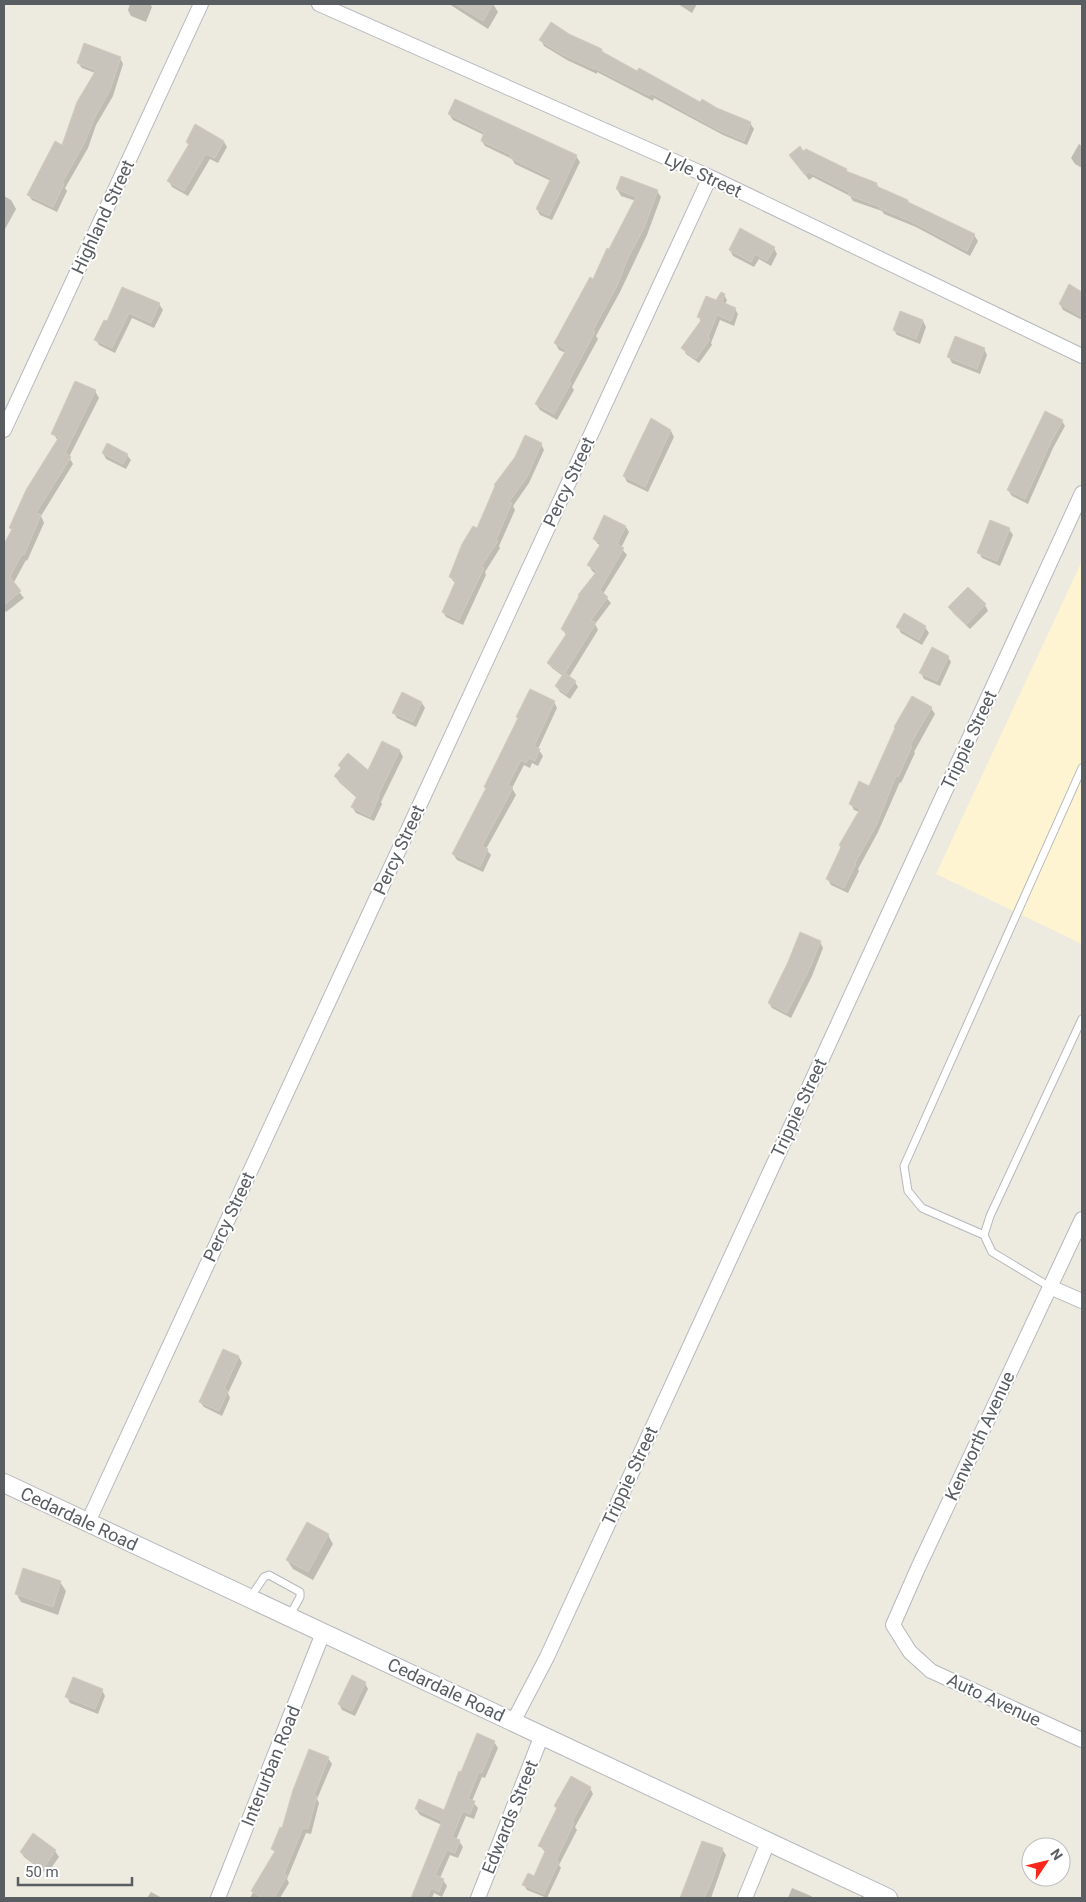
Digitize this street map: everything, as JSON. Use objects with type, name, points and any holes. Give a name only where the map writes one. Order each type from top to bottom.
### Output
[{"type":"street","name":"Highland Street","points":[[4,430],[201,4]]},
{"type":"street","name":"Lyle Street","points":[[319,4],[710,177],[1082,356]]},
{"type":"street","name":"Percy Street","points":[[88,1522],[710,177]]},
{"type":"street","name":"Trippie Street","points":[[514,1722],[551,1648],[1082,493]]},
{"type":"street","name":"Kenworth Avenue","points":[[910,1652],[893,1625],[1082,1218]]},
{"type":"street","points":[[1050,1287],[1082,1301]]},
{"type":"street","name":"Cedardale Road","points":[[4,1483],[888,1898]]},
{"type":"street","name":"Interurban Road","points":[[218,1898],[323,1633]]},
{"type":"street","name":"Auto Avenue","points":[[910,1652],[931,1671],[1082,1740]]},
{"type":"street","name":"Edwards Street","points":[[478,1898],[542,1735]]},
{"type":"street","points":[[745,1898],[768,1842]]},
{"type":"lane","points":[[1050,1287],[992,1252],[984,1235],[922,1208],[908,1191],[904,1166],[1082,768]]},
{"type":"lane","points":[[984,1235],[990,1216],[1082,1019]]},
{"type":"lane","points":[[250,1598],[264,1577],[269,1575],[300,1592],[300,1597],[289,1617]]},
{"type":"shaded area","points":[[1082,561],[1082,944],[936,874]]},
{"type":"building","points":[[455,4],[493,4],[483,21]]},
{"type":"building","points":[[551,22],[569,34],[602,49],[601,51],[637,71],[639,68],[700,102],[702,99],[717,108],[751,122],[744,141],[718,130],[651,93],[650,96],[563,55],[539,40]]},
{"type":"building","points":[[84,43],[121,57],[110,90],[94,119],[85,142],[62,183],[64,184],[53,207],[27,195],[55,141],[62,145],[77,102],[96,70],[77,63]]},
{"type":"building","points":[[455,99],[577,155],[549,216],[536,209],[551,178],[510,158],[511,155],[481,141],[484,132],[448,114]]},
{"type":"building","points":[[195,124],[224,141],[215,158],[206,154],[184,191],[167,181],[189,144],[186,142]]},
{"type":"building","points":[[800,146],[803,151],[806,149],[847,169],[846,171],[877,183],[876,186],[975,234],[967,251],[912,222],[848,195],[849,192],[809,172],[805,175],[789,155]]},
{"type":"building","points":[[621,176],[658,190],[644,228],[628,258],[617,286],[593,330],[595,332],[569,381],[571,383],[554,414],[535,404],[566,350],[554,343],[590,277],[593,279],[607,248],[609,249],[636,197],[616,189]]},
{"type":"building","points":[[740,228],[775,247],[767,261],[755,254],[751,262],[729,250]]},
{"type":"building","points":[[1069,284],[1082,292],[1082,317],[1059,304]]},
{"type":"building","points":[[122,287],[160,303],[151,323],[129,313],[112,348],[94,340],[104,320],[107,321]]},
{"type":"building","points":[[721,292],[725,294],[722,302],[736,308],[731,321],[717,315],[708,337],[710,339],[696,359],[681,348],[702,319],[697,317],[706,296],[716,300]]},
{"type":"building","points":[[900,311],[923,320],[916,339],[893,330]]},
{"type":"building","points":[[955,336],[985,348],[977,369],[947,357]]},
{"type":"building","points":[[75,381],[96,390],[65,453],[71,457],[36,513],[41,515],[24,555],[22,554],[10,577],[21,591],[4,605],[4,544],[12,529],[9,528],[26,490],[59,437],[51,434]]},
{"type":"building","points":[[1045,411],[1063,420],[1025,499],[1007,490]]},
{"type":"building","points":[[651,418],[671,430],[645,487],[623,476]]},
{"type":"building","points":[[525,435],[542,443],[527,477],[509,502],[512,503],[496,540],[498,541],[481,567],[484,568],[459,620],[442,612],[456,580],[449,577],[462,544],[473,526],[477,528],[494,485],[515,457]]},
{"type":"building","points":[[107,443],[128,454],[123,464],[102,453]]},
{"type":"building","points":[[604,515],[626,526],[617,544],[624,548],[600,590],[608,597],[591,620],[596,623],[565,673],[576,681],[566,694],[555,686],[563,674],[547,663],[567,633],[561,629],[578,595],[597,571],[587,565],[601,543],[593,539]]},
{"type":"building","points":[[990,520],[1010,528],[997,561],[977,553]]},
{"type":"building","points":[[968,587],[986,604],[966,625],[948,607]]},
{"type":"building","points":[[904,613],[926,626],[919,640],[896,627]]},
{"type":"building","points":[[932,647],[949,656],[937,681],[919,673]]},
{"type":"building","points":[[530,689],[555,701],[534,746],[540,749],[535,761],[529,758],[526,763],[521,760],[508,785],[513,788],[482,846],[488,849],[480,867],[452,854],[486,788],[484,787]]},
{"type":"building","points":[[402,692],[422,702],[413,722],[392,713]]},
{"type":"building","points":[[912,696],[932,707],[910,745],[912,746],[898,777],[896,776],[876,826],[855,863],[844,888],[826,879],[841,847],[839,845],[860,809],[849,804],[859,781],[869,786],[894,727]]},
{"type":"building","points":[[382,741],[400,750],[370,817],[351,807],[357,796],[334,776],[341,768],[338,765],[348,753],[368,770]]},
{"type":"building","points":[[800,932],[821,941],[809,970],[787,1013],[768,1003]]},
{"type":"building","points":[[223,1349],[239,1356],[224,1389],[228,1391],[219,1411],[199,1402]]},
{"type":"building","points":[[307,1522],[329,1534],[308,1572],[286,1560]]},
{"type":"building","points":[[23,1568],[61,1581],[53,1607],[15,1594]]},
{"type":"building","points":[[352,1675],[366,1682],[352,1711],[338,1704]]},
{"type":"building","points":[[73,1677],[103,1689],[95,1709],[65,1697]]},
{"type":"building","points":[[477,1733],[495,1741],[482,1773],[479,1772],[468,1799],[475,1801],[470,1814],[463,1811],[452,1837],[460,1840],[455,1853],[447,1850],[435,1875],[444,1879],[439,1892],[431,1888],[427,1898],[411,1898],[442,1821],[415,1809],[419,1799],[444,1810],[459,1771],[461,1772]]},
{"type":"building","points":[[309,1749],[329,1757],[314,1795],[317,1796],[308,1829],[303,1828],[284,1874],[287,1876],[274,1898],[263,1898],[251,1891],[275,1851],[271,1849],[280,1827],[282,1828],[293,1790]]},
{"type":"building","points":[[571,1776],[591,1787],[572,1822],[574,1823],[556,1861],[559,1862],[544,1894],[522,1885],[528,1873],[534,1876],[546,1849],[538,1846],[557,1808],[554,1806]]},
{"type":"building","points":[[33,1833],[56,1850],[43,1869],[20,1852]]},
{"type":"building","points":[[702,1841],[723,1848],[712,1881],[704,1898],[680,1898]]}]
